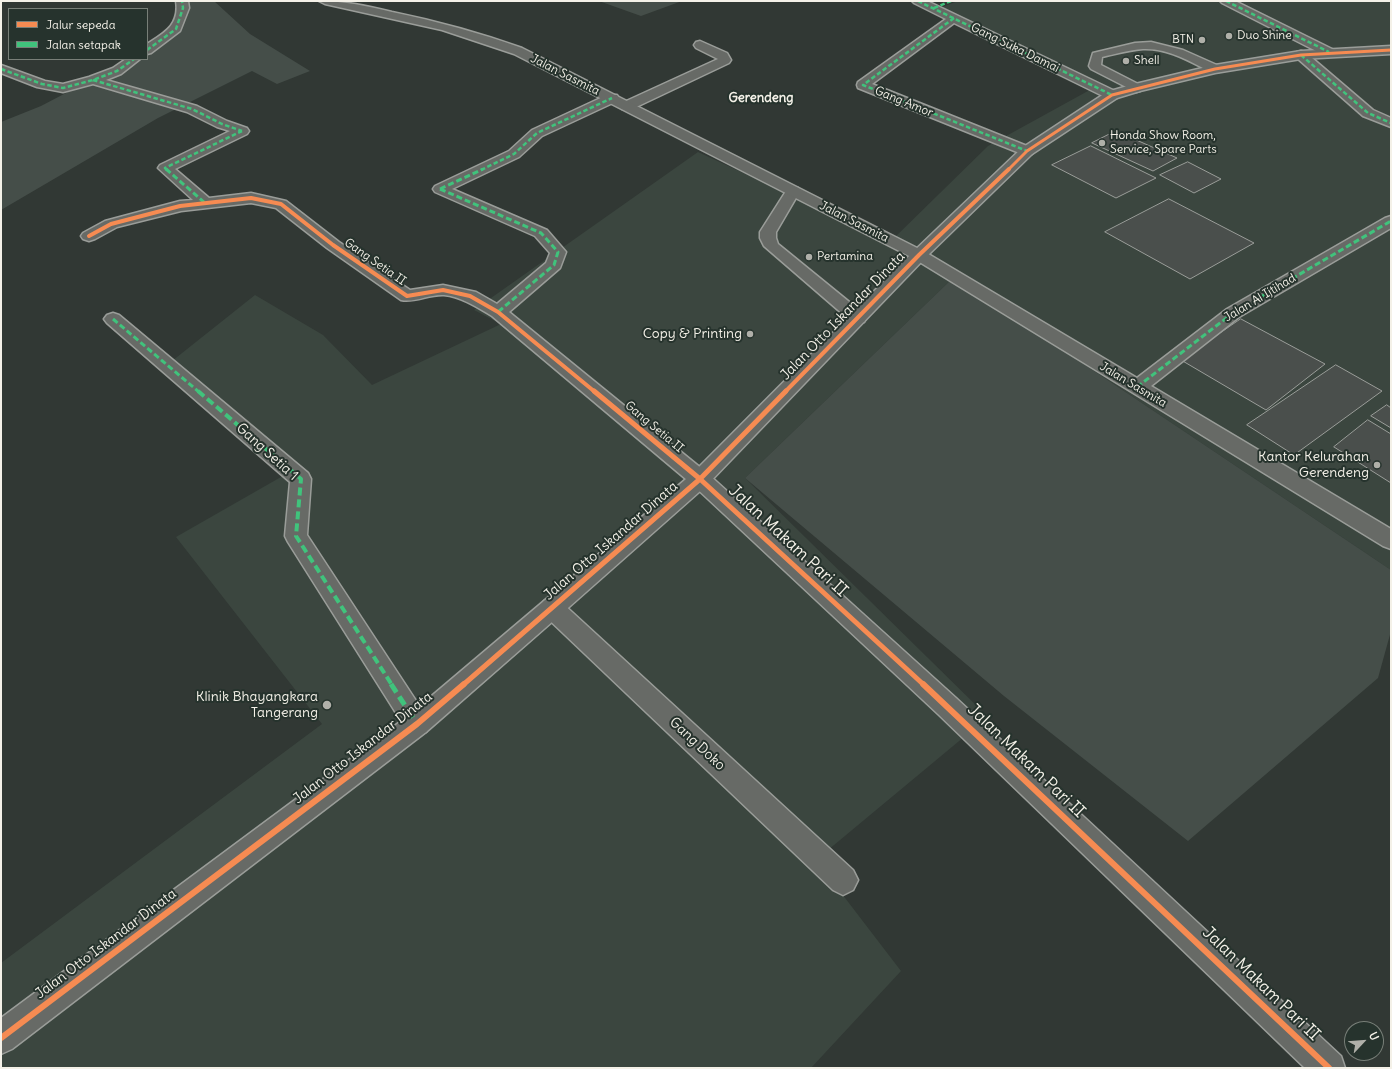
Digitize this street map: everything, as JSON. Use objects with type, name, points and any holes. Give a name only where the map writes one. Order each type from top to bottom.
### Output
[{"type":"main road","points":[[148,49],[176,29],[183,8],[182,1]]},
{"type":"main road","name":"Jalan Sasmita","points":[[325,1],[413,19],[482,37],[518,51],[628,106],[919,255],[1391,540]]},
{"type":"main road","name":"Gang Suka Damai","points":[[918,1],[1112,95]]},
{"type":"main road","points":[[934,8],[951,1]]},
{"type":"main road","points":[[1226,1],[1330,53]]},
{"type":"main road","name":"Gang Amor","points":[[954,18],[863,85],[1027,151]]},
{"type":"main road","points":[[628,106],[725,60],[723,56],[700,45]]},
{"type":"main road","name":"Jalan Otto Iskandar Dinata","points":[[1,1038],[417,724],[552,608],[700,479],[919,255],[1027,151],[1112,95],[1136,88],[1215,69],[1301,55],[1391,50]]},
{"type":"main road","points":[[1301,55],[1368,113],[1391,123]]},
{"type":"main road","points":[[1,69],[42,84],[63,88],[93,80],[117,71],[133,60]]},
{"type":"main road","points":[[93,80],[192,109],[222,124],[242,131],[165,168],[205,202]]},
{"type":"main road","points":[[498,312],[554,265],[558,252],[541,233],[440,189],[514,154],[537,133],[612,98]]},
{"type":"main road","name":"Gang Setia II","points":[[89,236],[110,224],[180,206],[251,198],[282,204],[333,245],[406,296],[443,290],[470,296],[498,312],[700,479]]},
{"type":"main road","name":"Jalan Al Ijtihad","points":[[1137,387],[1233,313],[1391,221]]},
{"type":"main road","name":"Gang Setia 1","points":[[113,319],[301,479],[296,536],[417,724]]},
{"type":"main road","name":"Jalan Makam Pari II","points":[[700,479],[947,706],[1329,1068]]},
{"type":"main road","name":"Gang Doko","points":[[552,608],[844,880]]},
{"type":"lane","points":[[1136,88],[1095,66],[1098,55],[1141,46],[1162,47],[1184,54],[1215,69]]},
{"type":"lane","points":[[793,191],[768,232],[768,238],[772,246],[858,318]]},
{"type":"shaded area","points":[[178,1],[214,1],[250,34],[310,71],[277,84],[252,71],[158,118],[1,210],[1,122],[41,106],[129,60],[148,60],[148,46],[169,31]]},
{"type":"shaded area","points":[[599,1],[682,1],[641,16]]},
{"type":"shaded area","points":[[958,1],[1391,1],[1391,570],[954,277],[745,478],[988,717],[816,860],[901,971],[811,1068],[1,1068],[1,963],[322,724],[176,537],[295,469],[167,365],[255,295],[323,335],[372,385],[501,324],[474,310],[698,152],[891,241],[988,146],[1097,86],[937,9]]},
{"type":"shaded area","points":[[954,277],[1391,570],[1391,631],[1378,678],[1188,841],[1004,696],[745,478]]},
{"type":"building","points":[[1116,131],[1177,158],[1153,171],[1092,143]]},
{"type":"building","points":[[1091,146],[1156,178],[1116,198],[1052,165]]},
{"type":"building","points":[[1188,162],[1221,179],[1194,193],[1160,175]]},
{"type":"building","points":[[1169,199],[1254,243],[1190,279],[1105,232]]},
{"type":"building","points":[[1241,319],[1325,364],[1266,410],[1181,360]]},
{"type":"building","points":[[1336,365],[1382,391],[1294,455],[1247,425]]},
{"type":"building","points":[[1387,405],[1391,408],[1391,428],[1371,416]]},
{"type":"building","name":"Kantor Kelurahan Gerendeng","points":[[1368,420],[1391,434],[1391,483],[1334,447]]},
{"type":"marked path","points":[[148,49],[176,29],[183,8],[182,1]]},
{"type":"marked path","points":[[918,1],[1112,95]]},
{"type":"marked path","points":[[934,8],[951,1]]},
{"type":"marked path","points":[[1226,1],[1329,52]]},
{"type":"marked path","points":[[954,18],[863,85],[1027,151]]},
{"type":"marked path","points":[[1301,55],[1368,113],[1391,123]]},
{"type":"marked path","points":[[1,69],[42,84],[63,88],[93,80],[117,71],[133,60]]},
{"type":"marked path","points":[[93,80],[192,109],[222,124],[242,131]]},
{"type":"marked path","points":[[440,189],[514,154],[537,133],[612,98]]},
{"type":"marked path","points":[[205,203],[165,168],[242,131]]},
{"type":"marked path","points":[[440,189],[541,233],[558,252],[554,265],[498,312]]},
{"type":"marked path","points":[[1137,387],[1233,313],[1391,221]]},
{"type":"marked path","points":[[113,319],[301,479],[296,536],[417,724]]},
{"type":"cycle path","points":[[1,1038],[417,724],[552,608],[700,479],[919,255],[1027,151],[1112,95],[1136,88],[1215,69],[1301,55],[1391,50]]},
{"type":"cycle path","points":[[89,236],[111,224],[180,206],[251,198],[281,204],[333,245],[407,296],[443,290],[470,296],[498,312],[700,479],[947,706],[1329,1068]]},
{"type":"place","name":"Duo Shine","points":[[1229,36]]},
{"type":"place","name":"BTN","points":[[1202,40]]},
{"type":"place","name":"Shell","points":[[1126,61]]},
{"type":"place","name":"Honda Show Room, Service, Spare Parts","points":[[1102,143]]},
{"type":"place","name":"Pertamina","points":[[809,257]]},
{"type":"place","name":"Copy & Printing","points":[[750,334]]},
{"type":"place","name":"Kantor Kelurahan Gerendeng","points":[[1377,465]]},
{"type":"place","name":"Klinik Bhayangkara Tangerang","points":[[327,705]]},
{"type":"district","name":"Gerendeng","points":[[761,98]]}]
